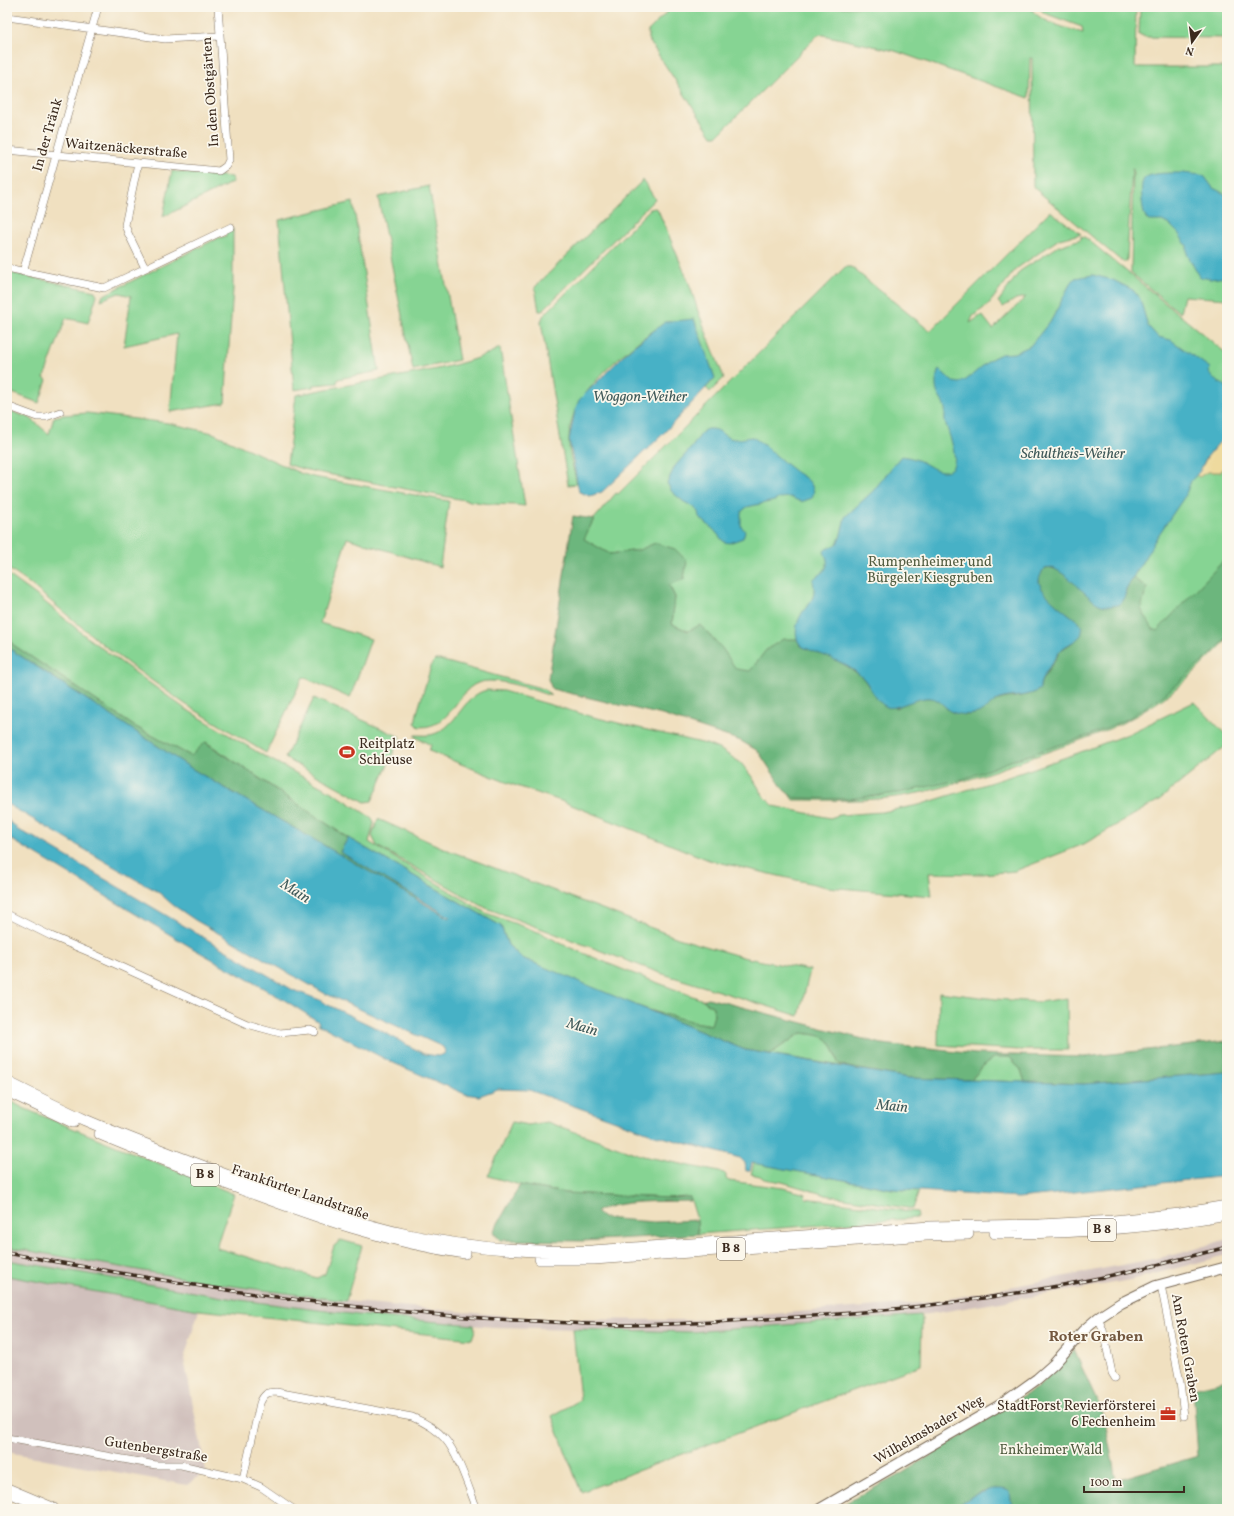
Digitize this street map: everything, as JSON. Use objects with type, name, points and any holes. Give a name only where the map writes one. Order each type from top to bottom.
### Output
[{"type":"highway","points":[[7,1490],[52,1509]]},
{"type":"main road","name":"Frankfurter Landstraße","points":[[7,1082],[84,1119],[156,1149],[328,1212],[408,1239]]},
{"type":"main road","name":"Frankfurter Landstraße","points":[[7,1091],[81,1126],[185,1168],[315,1216],[363,1232],[408,1239]]},
{"type":"main road","name":"B 8","points":[[408,1239],[516,1251],[578,1252],[930,1227],[1048,1225],[1151,1218],[1227,1206]]},
{"type":"main road","name":"B 8","points":[[408,1239],[453,1251],[499,1257],[573,1260],[926,1235],[1053,1233],[1151,1226],[1227,1214]]},
{"type":"street","name":"In der Tränk","points":[[23,272],[98,7]]},
{"type":"street","name":"In den Obstgärten","points":[[218,7],[229,160],[226,166],[220,171]]},
{"type":"street","points":[[7,17],[165,38],[219,36]]},
{"type":"street","name":"Waitzenäckerstraße","points":[[7,150],[220,171]]},
{"type":"street","points":[[138,163],[126,226],[145,268]]},
{"type":"street","points":[[7,268],[102,288],[231,227]]},
{"type":"street","points":[[7,406],[37,417],[46,417],[60,412]]},
{"type":"street","points":[[7,914],[48,935],[89,952],[247,1024],[280,1034],[310,1030],[315,1032]]},
{"type":"street","name":"Wilhelmsbader Weg","points":[[820,1509],[1002,1404],[1037,1379],[1054,1364],[1083,1331],[1098,1318],[1132,1297],[1160,1285],[1227,1267]]},
{"type":"street","name":"Am Roten Graben","points":[[1160,1285],[1180,1382],[1184,1416]]},
{"type":"street","points":[[1098,1318],[1103,1330],[1112,1373],[1115,1378]]},
{"type":"street","points":[[244,1479],[260,1403],[264,1395],[269,1392],[276,1392],[412,1417],[426,1423],[437,1431],[452,1447],[477,1509]]},
{"type":"street","name":"Gutenbergstraße","points":[[7,1438],[156,1465],[181,1465],[244,1479],[261,1487],[293,1509]]},
{"type":"shaded area","points":[[1227,1239],[1227,1255],[1131,1280],[929,1314],[691,1332],[493,1327],[358,1315],[240,1300],[7,1260],[7,1247],[218,1284],[346,1301],[541,1319],[691,1320],[933,1302],[1178,1254]]},
{"type":"shaded area","points":[[7,1276],[199,1310],[184,1359],[206,1471],[187,1485],[7,1452]]},
{"type":"green space","points":[[672,7],[1031,7],[1034,12],[1046,20],[1062,27],[1083,33],[1082,27],[1044,13],[1038,7],[1136,7],[1135,67],[1227,67],[1227,299],[1184,296],[1180,313],[1131,273],[1133,169],[1127,259],[1125,262],[1120,260],[1033,187],[1032,58],[1030,58],[1029,98],[895,51],[819,34],[717,136],[712,136],[648,39],[648,31]]},
{"type":"green space","points":[[1140,7],[1227,7],[1227,38],[1145,37],[1139,34]]},
{"type":"green space","points":[[172,171],[232,177],[233,182],[163,217]]},
{"type":"green space","points":[[643,180],[655,199],[542,311],[539,311],[535,287]]},
{"type":"green space","points":[[429,186],[459,360],[413,370],[378,197]]},
{"type":"green space","points":[[353,202],[379,371],[338,379],[337,383],[313,385],[313,387],[294,390],[279,220]]},
{"type":"green space","points":[[655,208],[658,210],[689,283],[698,311],[724,378],[710,392],[706,388],[715,378],[656,329],[623,354],[582,398],[573,416],[569,435],[570,456],[577,484],[568,485],[541,322],[543,316],[650,209]]},
{"type":"green space","name":"Rumpenheimer und Bürgeler Kiesgruben","points":[[1050,211],[1081,234],[1059,239],[1016,269],[988,305],[973,316],[970,323],[982,315],[993,329],[1026,297],[1016,299],[1003,307],[998,302],[1020,271],[1059,246],[1081,239],[1081,236],[1086,238],[1227,354],[1227,640],[1189,677],[1158,702],[1111,728],[1085,738],[975,777],[921,793],[875,799],[793,800],[757,746],[688,631],[672,624],[675,597],[669,585],[683,579],[639,550],[610,554],[583,539],[594,519],[616,493],[618,494],[845,267],[851,267],[930,331]]},
{"type":"green space","points":[[233,229],[233,289],[225,403],[170,412],[177,334],[124,346],[131,296],[119,293],[101,300],[102,296],[218,238],[226,236],[225,233]]},
{"type":"green space","points":[[7,272],[95,291],[97,295],[88,323],[66,318],[44,378],[47,380],[39,403],[7,391]]},
{"type":"green space","points":[[500,348],[525,506],[488,504],[311,471],[287,464],[296,395],[445,367],[479,358]]},
{"type":"green space","points":[[7,410],[30,418],[49,434],[54,417],[63,415],[87,413],[168,423],[213,433],[300,473],[313,477],[449,501],[440,567],[347,538],[320,623],[371,639],[350,698],[303,677],[266,753],[185,704],[130,665],[96,639],[29,583],[7,568]]},
{"type":"green space","points":[[573,516],[594,519],[584,539],[610,554],[639,550],[655,543],[675,549],[687,561],[684,579],[669,585],[675,597],[672,624],[688,631],[700,625],[722,648],[736,669],[750,671],[766,650],[783,639],[797,639],[803,647],[833,658],[850,668],[863,678],[878,700],[896,708],[918,699],[930,697],[940,701],[948,710],[952,712],[966,715],[977,713],[997,700],[1032,694],[1040,689],[1041,682],[1061,650],[1072,643],[1079,622],[1043,592],[1039,583],[1039,578],[1040,574],[1046,568],[1059,571],[1071,579],[1099,604],[1103,605],[1125,596],[1126,589],[1133,578],[1147,587],[1141,609],[1153,629],[1157,631],[1227,557],[1227,638],[1206,659],[1164,695],[1129,718],[1090,735],[1011,761],[964,779],[899,793],[849,799],[794,798],[784,790],[758,751],[741,741],[662,715],[552,689],[548,679]]},
{"type":"green space","points":[[7,574],[40,598],[89,639],[184,708],[264,756],[337,795],[372,818],[374,823],[369,842],[486,913],[541,933],[566,946],[624,970],[703,1000],[713,1007],[714,1015],[712,1025],[688,1021],[615,998],[522,958],[508,945],[501,926],[348,838],[206,742],[191,756],[134,726],[12,644],[9,629],[7,627]]},
{"type":"green space","points":[[7,628],[9,629],[12,644],[134,726],[191,756],[205,742],[348,838],[340,852],[417,897],[416,899],[194,770],[7,647]]},
{"type":"green space","points":[[435,660],[440,660],[544,689],[551,696],[505,682],[490,681],[478,683],[462,695],[442,720],[432,725],[419,727],[415,723],[417,713],[432,663]]},
{"type":"green space","points":[[487,690],[503,691],[589,716],[706,744],[721,750],[741,763],[763,795],[774,806],[830,818],[839,815],[882,812],[919,805],[1005,778],[1128,734],[1194,702],[1227,736],[1227,745],[1159,800],[1084,844],[1015,871],[982,874],[929,873],[932,896],[827,887],[709,860],[564,802],[508,783],[429,751],[431,745],[415,737],[415,735],[432,735],[442,730],[455,718],[472,698]]},
{"type":"green space","points":[[314,698],[400,737],[372,801],[365,802],[285,758]]},
{"type":"green space","points":[[378,819],[450,851],[678,938],[746,958],[810,970],[799,1016],[660,973],[486,908],[377,846],[372,836]]},
{"type":"green space","points":[[939,992],[996,999],[1039,1002],[1067,998],[1068,1050],[1020,1050],[938,1045]]},
{"type":"green space","points":[[708,998],[882,1044],[976,1054],[1084,1057],[1227,1041],[1227,1072],[1085,1084],[1025,1082],[1021,1070],[1010,1057],[995,1057],[984,1065],[971,1080],[909,1078],[848,1067],[838,1063],[833,1048],[827,1039],[817,1035],[801,1033],[770,1054],[745,1050],[648,1010],[711,1025],[714,1015],[713,1007],[703,1000]]},
{"type":"green space","points":[[801,1033],[817,1035],[827,1039],[833,1047],[838,1063],[848,1067],[770,1054]]},
{"type":"green space","points":[[995,1057],[1010,1057],[1021,1070],[1025,1082],[971,1080],[984,1065]]},
{"type":"green space","points":[[7,1099],[23,1108],[234,1194],[217,1248],[317,1278],[325,1274],[334,1246],[341,1240],[362,1246],[346,1301],[218,1284],[7,1247]]},
{"type":"green space","points":[[512,1122],[528,1125],[547,1122],[643,1156],[724,1173],[726,1175],[726,1179],[729,1181],[783,1188],[806,1194],[805,1198],[917,1212],[918,1218],[698,1234],[697,1220],[690,1197],[668,1198],[565,1193],[520,1185],[488,1176]]},
{"type":"green space","points":[[754,1163],[893,1189],[919,1191],[913,1209],[826,1195],[782,1182],[764,1179],[760,1176],[751,1174]]},
{"type":"green space","points":[[520,1185],[565,1193],[668,1198],[690,1197],[690,1201],[629,1203],[606,1208],[596,1212],[603,1218],[654,1222],[697,1220],[698,1234],[583,1241],[500,1240],[493,1232]]},
{"type":"green space","points":[[7,1260],[240,1300],[358,1315],[474,1325],[475,1330],[472,1339],[199,1310],[7,1276]]},
{"type":"green space","points":[[921,1315],[921,1365],[581,1492],[552,1416],[580,1400],[573,1329],[691,1332]]},
{"type":"green space","name":"Enkheimer Wald","points":[[1074,1350],[1104,1416],[1116,1480],[1198,1456],[1193,1388],[1227,1380],[1227,1509],[1012,1509],[1010,1493],[982,1491],[952,1509],[834,1509],[901,1474],[1038,1387]]},
{"type":"sand","points":[[1227,435],[1227,461],[1221,472],[1207,472],[1199,477],[1196,475],[1210,452]]},
{"type":"water","points":[[1183,173],[1201,175],[1205,177],[1213,188],[1227,195],[1227,277],[1210,279],[1200,277],[1187,254],[1187,246],[1178,233],[1170,225],[1162,221],[1149,221],[1144,215],[1142,184],[1144,179],[1156,174]]},
{"type":"water","name":"Schultheis-Weiher","points":[[1093,275],[1113,280],[1133,290],[1140,299],[1148,326],[1158,337],[1171,340],[1210,368],[1209,371],[1212,377],[1227,387],[1227,435],[1206,458],[1200,471],[1191,481],[1185,496],[1157,537],[1126,589],[1125,596],[1120,604],[1108,606],[1097,603],[1069,578],[1053,568],[1046,568],[1042,572],[1039,581],[1044,592],[1049,598],[1079,622],[1082,632],[1077,639],[1060,651],[1044,676],[1040,684],[1040,689],[1031,694],[1000,699],[980,712],[971,714],[954,713],[936,699],[931,698],[921,699],[895,707],[887,707],[876,698],[862,677],[855,671],[834,659],[803,647],[797,639],[796,628],[802,613],[811,602],[814,594],[813,580],[827,567],[824,551],[836,545],[840,538],[845,517],[873,491],[901,456],[916,459],[941,471],[950,469],[954,465],[954,450],[945,421],[945,410],[943,402],[936,389],[936,380],[939,369],[953,382],[960,383],[966,380],[991,359],[1001,354],[1014,353],[1030,346],[1052,319],[1069,286],[1075,278]]},
{"type":"water","name":"Woggon-Weiher","points":[[694,319],[715,378],[662,435],[602,492],[590,496],[579,492],[569,440],[575,410],[579,400],[631,348],[665,322]]},
{"type":"water","points":[[707,429],[716,430],[733,439],[753,437],[790,468],[809,481],[814,492],[812,498],[801,502],[790,497],[780,498],[774,501],[747,507],[741,512],[741,526],[745,531],[743,538],[729,543],[724,542],[714,530],[699,517],[698,512],[694,507],[684,502],[672,492],[667,483],[675,466],[692,447],[703,431]]},
{"type":"water","name":"Main","points":[[7,647],[194,770],[449,918],[450,917],[340,852],[348,838],[501,926],[508,945],[522,958],[745,1050],[909,1078],[1084,1084],[1227,1072],[1227,1176],[1018,1198],[893,1189],[752,1163],[750,1170],[746,1171],[745,1163],[740,1158],[655,1135],[529,1090],[498,1089],[479,1096],[465,1094],[389,1061],[318,1024],[319,1022],[286,1001],[194,949],[7,837],[7,819],[17,827],[16,829],[35,838],[293,990],[320,1000],[424,1054],[438,1056],[444,1054],[445,1051],[443,1047],[324,993],[195,920],[173,905],[157,891],[7,804]]},
{"type":"water","points":[[992,1489],[1004,1489],[1010,1492],[1012,1509],[952,1509],[974,1495]]},
{"type":"railway","points":[[7,1253],[138,1276],[269,1296],[401,1312],[585,1324],[647,1325],[842,1314],[890,1310],[987,1298],[1083,1281],[1227,1247]]},
{"type":"place","name":"Reitplatz Schleuse","points":[[347,752]]},
{"type":"place","name":"StadtForst Revierförsterei 6 Fechenheim","points":[[1168,1414]]},
{"type":"district","name":"Roter Graben","points":[[1096,1337]]}]
